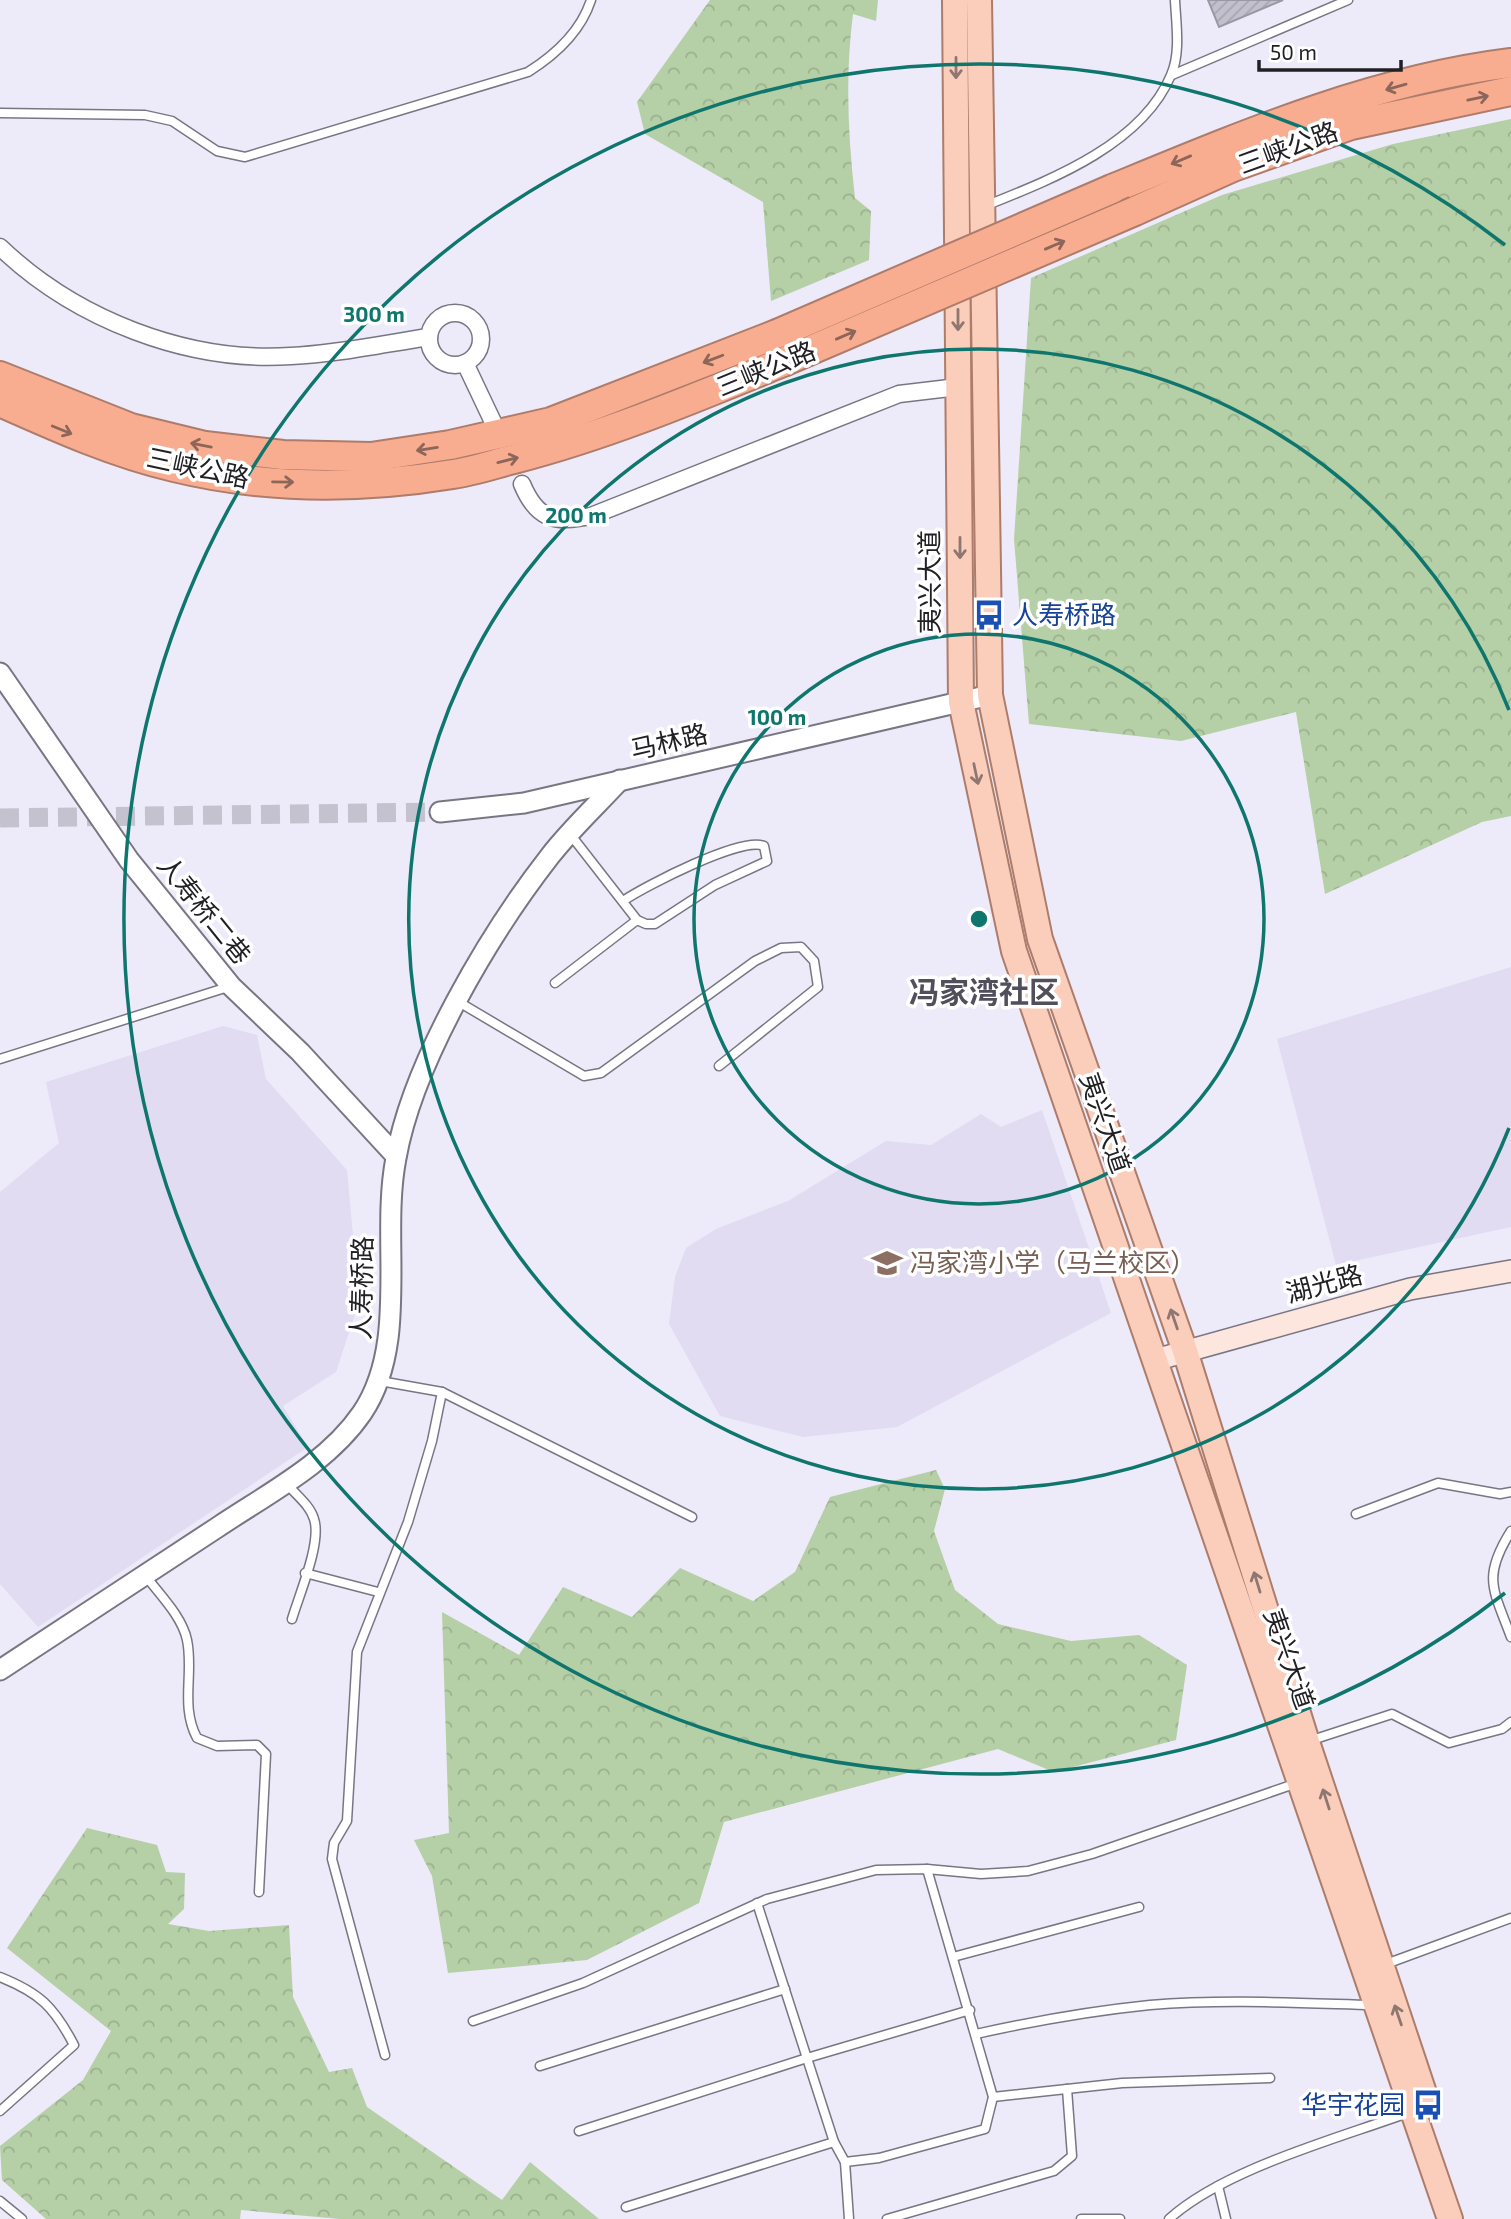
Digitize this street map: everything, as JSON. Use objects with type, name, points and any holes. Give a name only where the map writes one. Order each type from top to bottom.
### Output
[{"type":"highway","name":"三峡公路","points":[[0,376],[131,428],[205,446],[283,455],[372,457],[450,445],[551,422],[777,334],[1219,145],[1329,106],[1457,70],[1511,63]]},
{"type":"highway","name":"三峡公路","points":[[0,402],[65,431],[173,467],[257,482],[355,484],[454,474],[558,447],[625,426],[783,362],[1233,167],[1351,125],[1511,91]]},
{"type":"main road","name":"夷兴大道","points":[[955,0],[961,702],[1014,951],[1450,2219]]},
{"type":"main road","name":"夷兴大道","points":[[979,0],[990,695],[1040,939],[1185,1351],[1307,1742],[1467,2219]]},
{"type":"main road","name":"湖光路","points":[[1155,1360],[1410,1289],[1511,1271]]},
{"type":"street","points":[[0,247],[50,286],[94,313],[176,346],[231,355],[290,356],[429,337]]},
{"type":"street","points":[[452,313],[468,317],[478,329],[480,345],[465,363],[447,364],[440,360],[429,346],[429,337],[436,321],[443,316],[452,313]]},
{"type":"street","points":[[465,363],[493,422]]},
{"type":"street","points":[[522,484],[530,502],[544,516],[568,520],[591,516],[690,480],[899,394],[958,387]]},
{"type":"street","name":"人寿桥二巷","points":[[0,673],[129,860],[231,986],[300,1052],[396,1156]]},
{"type":"street","name":"马林路","points":[[440,812],[524,803],[990,695]]},
{"type":"street","name":"人寿桥路","points":[[0,1670],[285,1482],[336,1444],[362,1413],[380,1381],[389,1324],[390,1203],[396,1156],[433,1051],[457,1001],[493,938],[550,855],[621,780]]},
{"type":"lane","points":[[0,113],[145,115],[172,121],[217,151],[245,156],[528,72],[553,56],[587,13],[591,0]]},
{"type":"lane","points":[[983,207],[1077,167],[1122,136],[1152,104],[1172,75],[1177,45],[1175,0]]},
{"type":"lane","points":[[1172,75],[1348,0]]},
{"type":"lane","points":[[570,834],[637,920],[646,925],[654,924],[715,886],[760,866],[767,861],[764,846],[748,844],[676,872],[623,901]]},
{"type":"lane","points":[[555,983],[637,920]]},
{"type":"lane","points":[[457,1001],[584,1076],[593,1075],[601,1073],[755,961],[781,948],[801,947],[814,961],[818,987],[719,1066]]},
{"type":"lane","points":[[0,1059],[231,986]]},
{"type":"lane","points":[[380,1381],[442,1392],[692,1517]]},
{"type":"lane","points":[[385,2055],[331,1860],[334,1843],[346,1821],[357,1652],[378,1592],[408,1522],[432,1441],[442,1392]]},
{"type":"lane","points":[[285,1482],[315,1520],[316,1536],[292,1619]]},
{"type":"lane","points":[[1356,1514],[1438,1483],[1500,1494],[1511,1492]]},
{"type":"lane","points":[[1511,1531],[1499,1549],[1490,1580],[1511,1637]]},
{"type":"lane","points":[[305,1573],[378,1592]]},
{"type":"lane","points":[[145,1575],[180,1621],[187,1638],[189,1723],[197,1738],[217,1746],[257,1745],[266,1754],[259,1892]]},
{"type":"lane","points":[[1307,1742],[1392,1714],[1449,1743],[1502,1729],[1511,1722]]},
{"type":"lane","points":[[473,2021],[583,1983],[757,1903],[876,1870],[927,1869],[981,1874],[1028,1871],[1092,1854],[1300,1782]]},
{"type":"lane","points":[[845,2162],[879,2158],[985,2129],[993,2097],[927,1869]]},
{"type":"lane","points":[[757,1903],[834,2142],[845,2162],[849,2219]]},
{"type":"lane","points":[[953,1957],[1139,1907]]},
{"type":"lane","points":[[1382,1965],[1511,1918]]},
{"type":"lane","points":[[0,1977],[26,1988],[58,2014],[74,2045],[0,2111]]},
{"type":"lane","points":[[540,2066],[785,1989]]},
{"type":"lane","points":[[976,2034],[1055,2017],[1152,2005],[1257,2002],[1377,2006]]},
{"type":"lane","points":[[579,2132],[807,2058],[970,2010]]},
{"type":"lane","points":[[993,2097],[1122,2083],[1270,2078]]},
{"type":"lane","points":[[887,2219],[1054,2171],[1072,2156],[1067,2089]]},
{"type":"lane","points":[[1169,2219],[1191,2199],[1218,2186],[1413,2111]]},
{"type":"lane","points":[[626,2207],[834,2142]]},
{"type":"lane","points":[[1218,2186],[1226,2219]]},
{"type":"lane","points":[[0,2201],[22,2219]]},
{"type":"lane","points":[[1081,2219],[1120,2219]]},
{"type":"shaded area","points":[[1511,967],[1511,1227],[1336,1265],[1277,1039]]},
{"type":"shaded area","points":[[223,1026],[257,1035],[266,1079],[347,1170],[359,1302],[336,1372],[283,1406],[308,1447],[38,1627],[0,1584],[0,1192],[59,1143],[46,1082]]},
{"type":"shaded area","name":"冯家湾小学（马兰校区）","points":[[1042,1110],[1111,1313],[897,1427],[803,1437],[720,1416],[669,1324],[675,1277],[686,1248],[716,1229],[788,1201],[886,1141],[931,1145],[981,1114],[1001,1127]]},
{"type":"green space","points":[[710,0],[878,0],[876,21],[853,14],[849,60],[849,129],[855,198],[871,211],[869,260],[771,301],[763,202],[645,134],[637,102]]},
{"type":"green space","points":[[1511,119],[1511,816],[1482,822],[1325,894],[1296,712],[1181,741],[1029,724],[1014,539],[1031,278],[1222,195],[1393,144]]},
{"type":"green space","points":[[936,1470],[945,1489],[934,1531],[955,1590],[998,1624],[1071,1641],[1139,1635],[1187,1665],[1176,1740],[1054,1772],[998,1749],[724,1822],[699,1903],[587,1960],[448,1973],[432,1876],[414,1840],[449,1833],[442,1612],[519,1655],[563,1587],[632,1617],[680,1568],[753,1601],[795,1572],[830,1497]]},
{"type":"green space","points":[[87,1828],[157,1845],[166,1872],[185,1873],[184,1909],[168,1924],[209,1931],[289,1925],[293,1997],[329,2072],[352,2068],[367,2107],[502,2200],[530,2162],[599,2219],[340,2219],[241,2210],[240,2219],[46,2219],[2,2180],[0,2146],[83,2080],[111,2031],[7,1948]]},
{"type":"building","points":[[1208,0],[1283,0],[1219,27]]},
{"type":"tunnel","points":[[0,818],[440,812]]},
{"type":"place","name":"人寿桥路","points":[[989,615]]},
{"type":"place","name":"冯家湾小学（马兰校区）","points":[[887,1263]]},
{"type":"place","name":"华宇花园","points":[[1428,2105]]},
{"type":"district","name":"冯家湾社区","points":[[984,993]]}]
